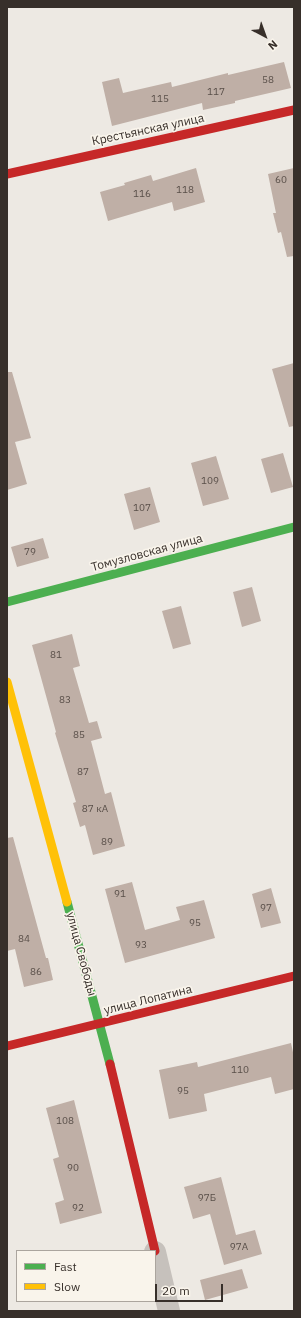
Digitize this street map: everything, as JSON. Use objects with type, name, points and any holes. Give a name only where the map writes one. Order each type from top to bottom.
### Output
[{"type":"street","name":"Крестьянская улица","points":[[7,174],[294,110]]},
{"type":"street","name":"Томузловская улица","points":[[7,602],[294,527]]},
{"type":"street","name":"улица Свободы","points":[[7,682],[100,1024],[155,1250]]},
{"type":"street","name":"улица Лопатина","points":[[7,1046],[294,976]]},
{"type":"street","name":"улица Свободы","points":[[156,1256],[169,1311]]},
{"type":"building","points":[[284,62],[291,88],[203,110],[202,103],[112,126],[102,82],[119,78],[123,93],[171,82],[172,87],[228,73],[228,75]]},
{"type":"building","points":[[196,168],[205,202],[174,211],[172,202],[108,221],[100,192],[125,185],[124,183],[151,175],[153,181]]},
{"type":"building","points":[[294,168],[294,256],[287,257],[281,232],[278,233],[273,213],[276,213],[268,174]]},
{"type":"building","points":[[294,363],[294,426],[289,427],[272,369]]},
{"type":"building","points":[[7,372],[12,372],[31,438],[15,442],[27,484],[7,490]]},
{"type":"building","points":[[283,453],[293,487],[271,493],[261,459]]},
{"type":"building","points":[[216,456],[229,499],[203,506],[191,463]]},
{"type":"building","points":[[150,487],[160,522],[134,530],[124,494]]},
{"type":"building","points":[[43,538],[49,558],[17,567],[11,547]]},
{"type":"building","points":[[252,587],[261,621],[242,627],[233,592]]},
{"type":"building","points":[[181,606],[191,644],[173,649],[162,611]]},
{"type":"building","points":[[72,634],[80,666],[73,668],[89,723],[97,721],[102,738],[91,741],[105,794],[111,792],[125,846],[93,855],[85,825],[80,827],[73,803],[76,802],[55,733],[56,732],[32,645]]},
{"type":"building","points":[[13,837],[53,980],[24,987],[15,949],[7,951],[7,838]]},
{"type":"building","points":[[132,882],[145,930],[180,920],[176,907],[204,900],[215,938],[125,963],[105,889]]},
{"type":"building","points":[[271,888],[281,923],[261,928],[252,894]]},
{"type":"building","points":[[291,1043],[294,1057],[294,1089],[275,1094],[271,1077],[204,1094],[207,1111],[169,1119],[159,1070],[197,1062],[198,1067]]},
{"type":"building","points":[[74,1100],[102,1213],[60,1224],[55,1203],[64,1200],[53,1159],[59,1157],[46,1108]]},
{"type":"building","points":[[221,1177],[236,1235],[255,1230],[262,1254],[224,1265],[210,1214],[193,1219],[184,1187]]},
{"type":"building","points":[[242,1269],[248,1288],[205,1300],[200,1280]]},
{"type":"traffic: fast","points":[[7,602],[294,527]]},
{"type":"traffic: fast","points":[[67,902],[110,1064]]},
{"type":"traffic: slow","points":[[7,682],[67,902]]},
{"type":"traffic: jam","points":[[7,174],[294,110]]},
{"type":"traffic: jam","points":[[7,1046],[294,976]]},
{"type":"traffic: jam","points":[[110,1064],[155,1250]]}]
